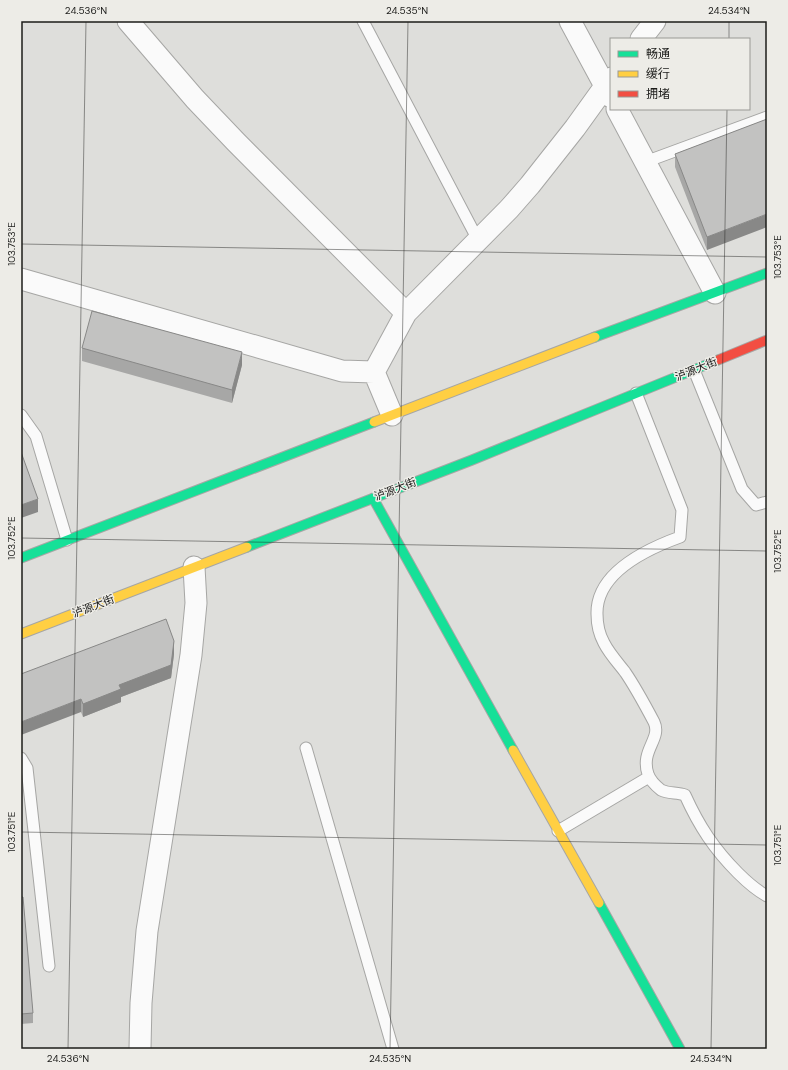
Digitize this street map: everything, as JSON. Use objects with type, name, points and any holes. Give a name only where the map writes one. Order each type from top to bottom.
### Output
[{"type":"main road","points":[[21,558],[767,273]]},
{"type":"main road","name":"泸源大街","points":[[21,634],[374,498],[636,394],[767,340]]},
{"type":"main road","points":[[374,498],[680,1049]]},
{"type":"street","points":[[374,372],[406,313],[509,209],[609,87],[570,21]]},
{"type":"street","points":[[642,38],[655,21]]},
{"type":"street","points":[[130,22],[162,62],[226,131],[406,313]]},
{"type":"street","points":[[618,110],[715,293]]},
{"type":"street","points":[[21,279],[342,371],[374,372]]},
{"type":"street","points":[[374,372],[392,415]]},
{"type":"street","points":[[140,1049],[141,1003],[147,930],[191,655],[196,603],[194,567]]},
{"type":"lane","points":[[363,21],[478,240]]},
{"type":"lane","points":[[645,162],[767,117]]},
{"type":"lane","points":[[694,370],[742,489],[756,505],[767,502]]},
{"type":"lane","points":[[636,394],[682,510],[680,536],[643,553],[616,572],[608,580],[599,600],[597,610],[599,633],[604,643],[626,674],[656,726],[654,739],[645,761],[649,777],[661,790],[685,795],[695,817],[723,858],[748,883],[767,896]]},
{"type":"lane","points":[[21,415],[36,436],[67,540]]},
{"type":"lane","points":[[306,748],[393,1049]]},
{"type":"lane","points":[[21,758],[27,768],[49,966]]},
{"type":"lane","points":[[558,831],[649,777]]},
{"type":"building","points":[[767,119],[767,214],[707,237],[675,154]]},
{"type":"building","points":[[92,311],[242,352],[232,390],[82,348]]},
{"type":"building","points":[[21,452],[38,499],[21,505]]},
{"type":"building","points":[[166,619],[174,641],[171,665],[119,685],[121,689],[83,704],[81,699],[21,722],[21,674]]},
{"type":"building","points":[[21,897],[23,897],[33,1013],[21,1014]]},
{"type":"traffic: fast","points":[[595,337],[767,273]]},
{"type":"traffic: fast","points":[[247,547],[472,460],[718,360]]},
{"type":"traffic: fast","points":[[21,558],[374,422]]},
{"type":"traffic: fast","points":[[373,498],[513,750]]},
{"type":"traffic: fast","points":[[599,903],[680,1049]]},
{"type":"traffic: slow","points":[[374,422],[595,337]]},
{"type":"traffic: slow","points":[[21,634],[247,547]]},
{"type":"traffic: slow","points":[[513,750],[599,903]]},
{"type":"traffic: jam","points":[[718,360],[767,340]]}]
